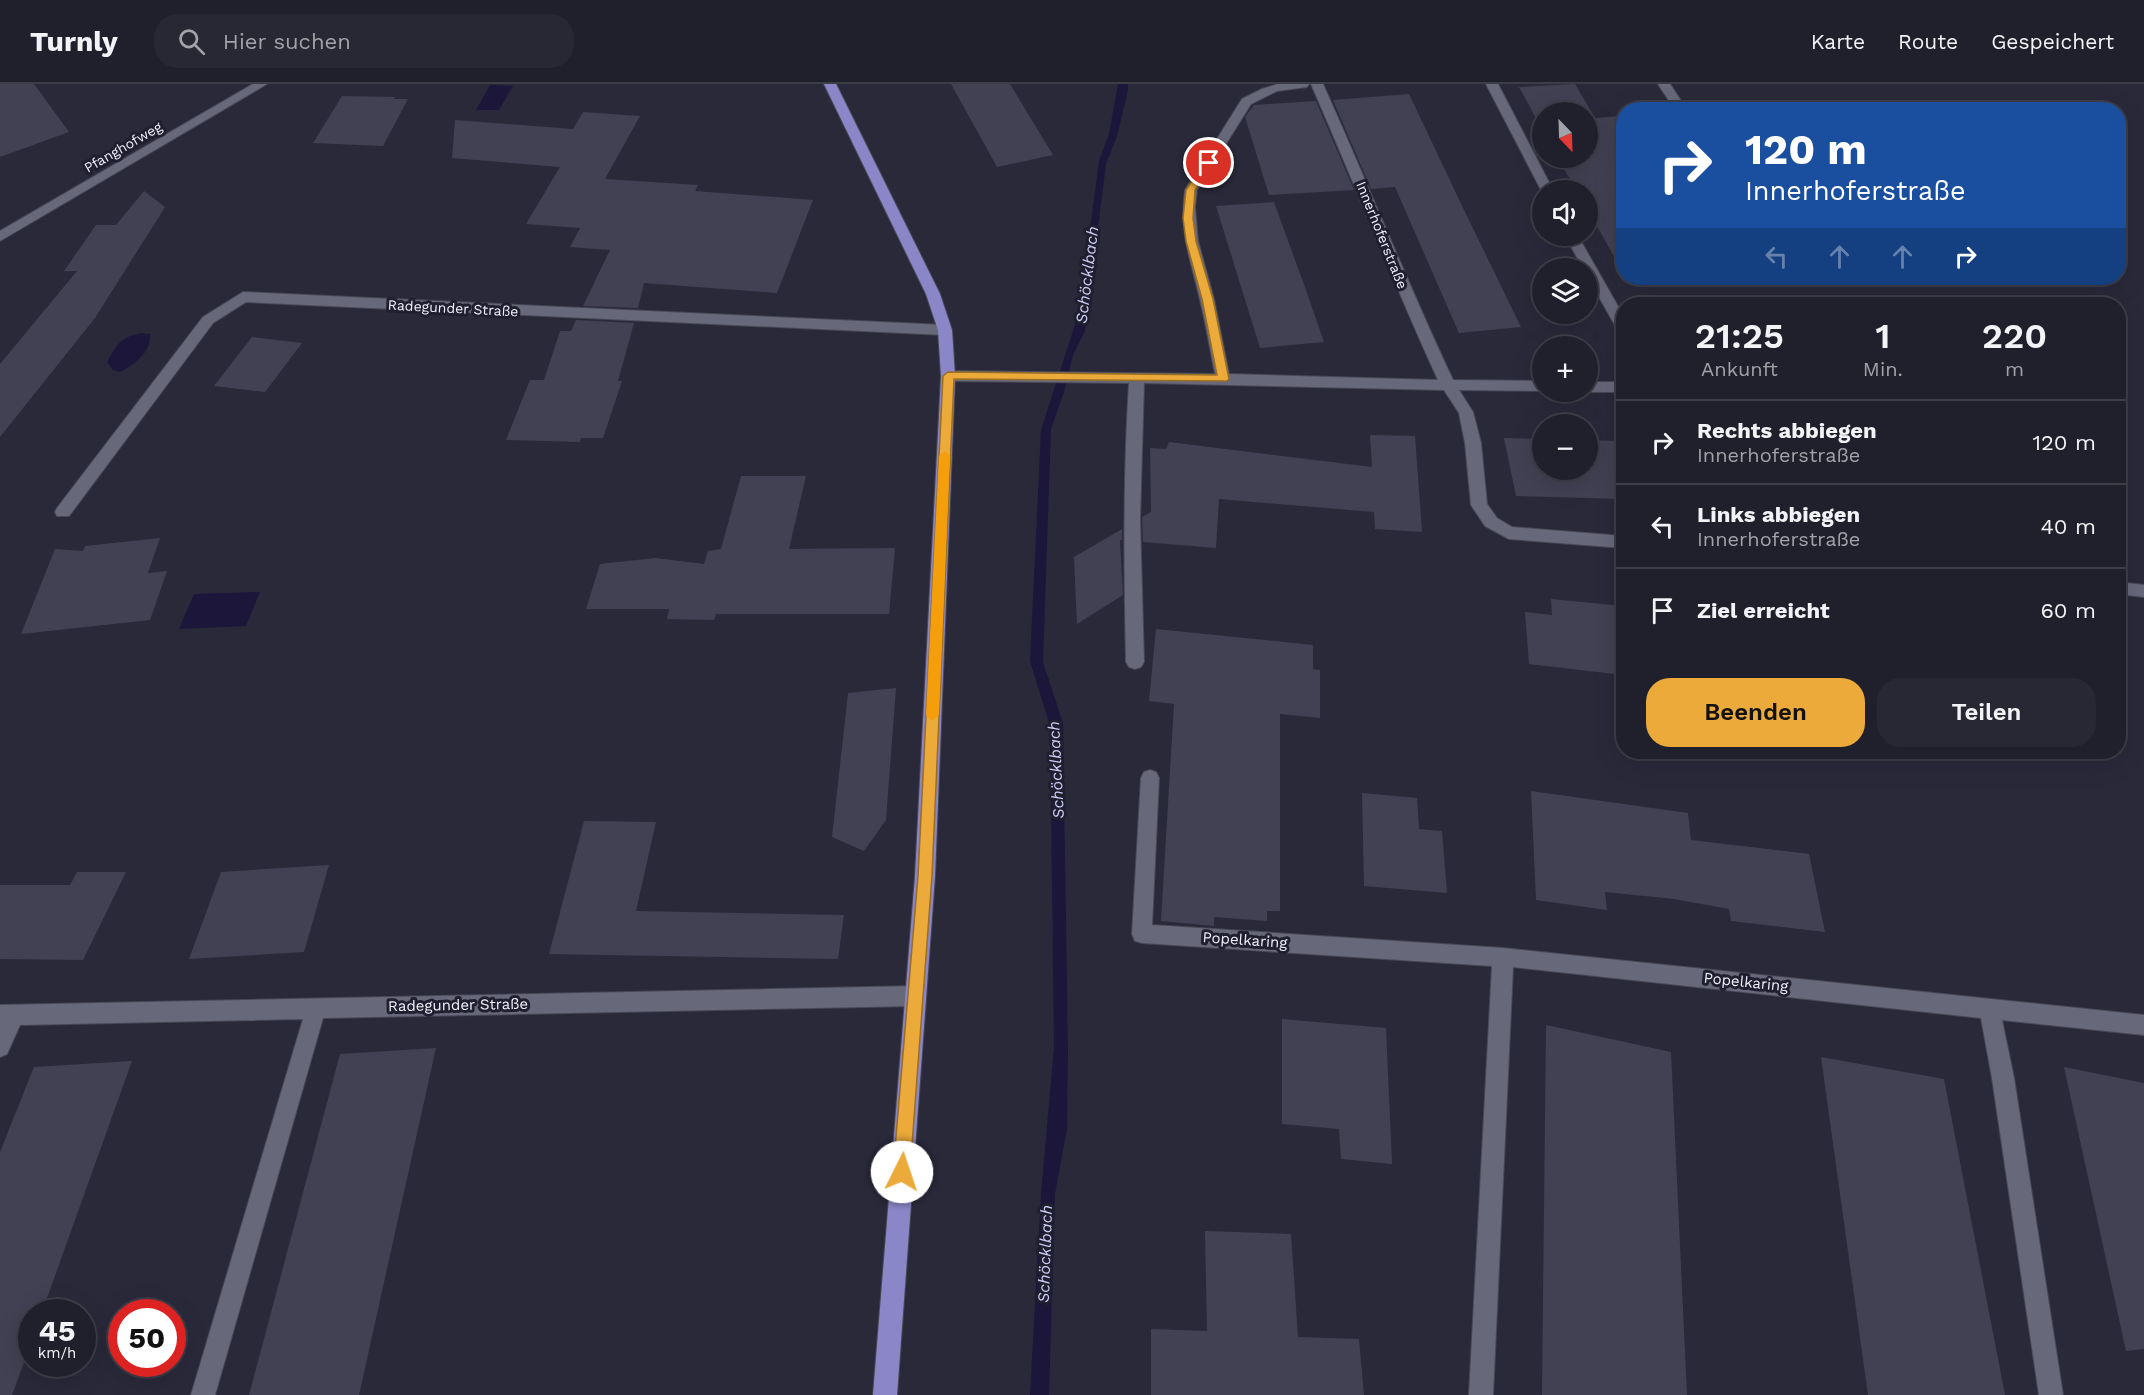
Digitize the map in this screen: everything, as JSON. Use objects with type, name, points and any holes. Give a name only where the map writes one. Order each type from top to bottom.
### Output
[{"type":"main road","points":[[830,84],[933,294],[945,330],[948,376],[925,876],[885,1395]]},
{"type":"street","name":"Pfanghofweg","points":[[0,237],[261,84]]},
{"type":"street","points":[[1223,379],[1207,299],[1191,241],[1188,218],[1191,190],[1246,102],[1260,92],[1278,85],[1303,84]]},
{"type":"street","name":"Innerhoferstraße","points":[[1317,84],[1375,213],[1410,303],[1448,385],[1466,412],[1473,443],[1479,505],[1491,522],[1509,533],[1616,541]]},
{"type":"street","points":[[1492,84],[1541,180]]},
{"type":"street","points":[[1664,84],[1676,102]]},
{"type":"street","points":[[1577,246],[1616,315]]},
{"type":"street","name":"Radegunder Straße","points":[[63,512],[208,320],[243,297],[945,330]]},
{"type":"street","points":[[948,376],[1137,377],[1532,386]]},
{"type":"street","points":[[1135,662],[1131,529],[1132,447],[1137,377]]},
{"type":"street","points":[[1598,387],[1616,387]]},
{"type":"street","points":[[2126,589],[2144,591]]},
{"type":"street","name":"Popelkaring","points":[[1150,778],[1142,934],[1503,957],[2144,1025]]},
{"type":"street","points":[[1481,1395],[1503,957]]},
{"type":"street","name":"Radegunder Straße","points":[[7,1015],[916,996]]},
{"type":"street","points":[[202,1395],[316,1008]]},
{"type":"street","points":[[1989,1008],[2003,1078],[2051,1395]]},
{"type":"street","points":[[0,1047],[7,1015]]},
{"type":"water","name":"Schöcklbach","points":[[1118,84],[1128,84],[1128,90],[1117,136],[1106,164],[1085,331],[1073,355],[1064,392],[1051,429],[1043,662],[1063,723],[1067,1129],[1055,1194],[1049,1395],[1030,1395],[1041,1194],[1054,1047],[1050,726],[1030,661],[1041,430],[1079,312],[1099,161],[1109,134]]},
{"type":"water","points":[[490,85],[513,86],[499,110],[476,110]]},
{"type":"water","points":[[141,333],[150,334],[150,341],[145,352],[120,372],[113,370],[107,362],[117,346],[128,337]]},
{"type":"water","points":[[260,592],[246,626],[179,629],[194,594]]},
{"type":"building","points":[[0,84],[34,84],[69,132],[0,157]]},
{"type":"building","points":[[951,84],[1010,84],[1053,155],[997,167]]},
{"type":"building","points":[[1575,84],[1586,102],[1532,102],[1532,111],[1519,87]]},
{"type":"building","points":[[1409,94],[1521,327],[1459,333],[1395,187],[1371,189],[1333,100]]},
{"type":"building","points":[[342,96],[408,99],[383,146],[313,143]]},
{"type":"building","points":[[1316,101],[1354,190],[1269,195],[1245,117],[1254,105]]},
{"type":"building","points":[[583,112],[640,116],[605,179],[698,185],[695,191],[813,200],[777,293],[644,283],[638,308],[583,306],[610,250],[570,247],[580,228],[526,224],[560,167],[452,158],[455,120],[573,129]]},
{"type":"building","points":[[1616,116],[1616,260],[1598,228],[1598,180],[1570,180],[1564,168],[1598,168],[1598,118]]},
{"type":"building","points":[[144,191],[165,207],[95,318],[0,437],[0,364],[77,271],[64,271],[96,225],[116,225]]},
{"type":"building","points":[[1274,202],[1324,342],[1260,348],[1216,206]]},
{"type":"building","points":[[576,320],[634,323],[618,381],[622,381],[603,438],[581,438],[580,442],[506,440],[530,380],[544,380],[560,331],[571,331]]},
{"type":"building","points":[[252,337],[302,343],[265,392],[214,386]]},
{"type":"building","points":[[1370,435],[1415,436],[1422,532],[1375,529],[1374,512],[1219,499],[1216,548],[1143,542],[1142,517],[1151,512],[1150,448],[1166,449],[1169,442],[1372,467]]},
{"type":"building","points":[[1504,438],[1532,439],[1532,480],[1598,480],[1598,440],[1616,441],[1616,499],[1516,496]]},
{"type":"building","points":[[741,476],[806,476],[789,549],[895,548],[889,614],[716,614],[714,620],[667,619],[669,609],[586,609],[600,564],[655,558],[704,564],[708,551],[721,549]]},
{"type":"building","points":[[1122,529],[1122,540],[1120,540],[1123,595],[1077,624],[1074,557]]},
{"type":"building","points":[[160,538],[148,573],[167,571],[150,620],[21,634],[55,549],[83,551],[85,546]]},
{"type":"building","points":[[1551,599],[1616,605],[1616,674],[1529,664],[1525,612],[1552,615]]},
{"type":"building","points":[[1156,629],[1313,645],[1313,669],[1320,670],[1320,718],[1280,714],[1280,911],[1267,911],[1267,921],[1214,917],[1214,926],[1161,921],[1174,704],[1149,701]]},
{"type":"building","points":[[896,688],[886,820],[864,851],[832,837],[848,693]]},
{"type":"building","points":[[1531,791],[1688,813],[1691,840],[1809,854],[1825,932],[1731,921],[1729,909],[1674,899],[1605,892],[1607,910],[1536,900]]},
{"type":"building","points":[[1362,793],[1417,798],[1419,829],[1442,831],[1447,893],[1364,886]]},
{"type":"building","points":[[584,821],[656,822],[636,911],[844,915],[838,959],[549,954]]},
{"type":"building","points":[[329,865],[304,952],[189,959],[221,872]]},
{"type":"building","points":[[77,872],[126,872],[83,960],[0,959],[0,885],[70,885]]},
{"type":"building","points":[[1282,1019],[1386,1028],[1392,1164],[1341,1159],[1339,1129],[1282,1124]]},
{"type":"building","points":[[1546,1025],[1671,1052],[1687,1395],[1542,1395]]},
{"type":"building","points":[[436,1048],[359,1395],[249,1395],[340,1054]]},
{"type":"building","points":[[1821,1057],[1944,1079],[2005,1395],[1868,1395]]},
{"type":"building","points":[[132,1061],[47,1299],[18,1299],[19,1377],[12,1395],[0,1395],[0,1152],[34,1067]]},
{"type":"building","points":[[2064,1067],[2144,1083],[2144,1349],[2126,1351]]},
{"type":"building","points":[[1205,1231],[1291,1234],[1298,1337],[1359,1339],[1364,1395],[1151,1395],[1151,1329],[1207,1331]]},
{"type":"slow traffic","points":[[932,715],[945,456]]},
{"type":"route","points":[[902,1172],[925,876],[948,376],[1223,379],[1207,299],[1191,241],[1188,218],[1191,190],[1209,163]]}]
